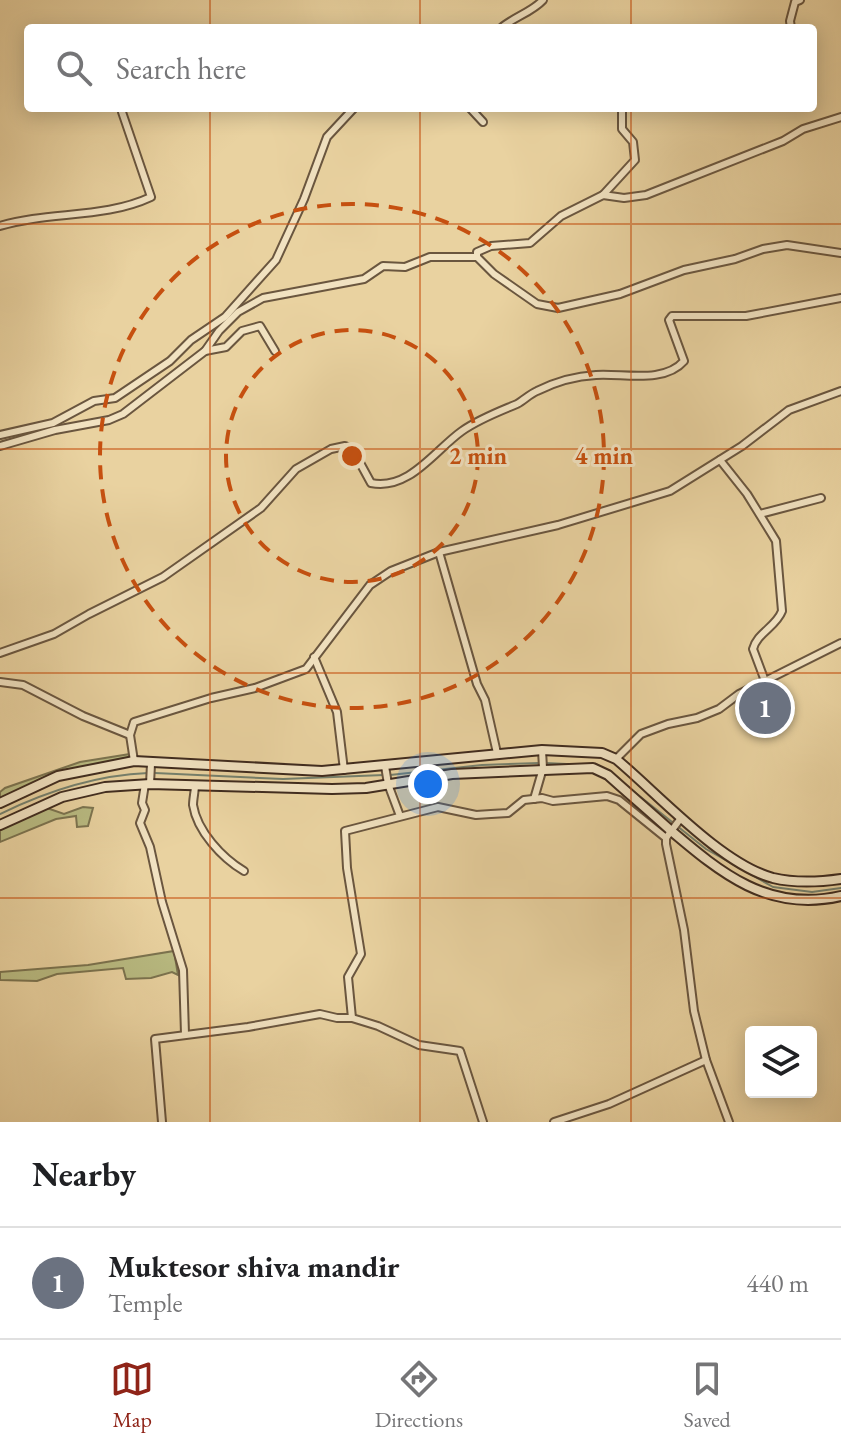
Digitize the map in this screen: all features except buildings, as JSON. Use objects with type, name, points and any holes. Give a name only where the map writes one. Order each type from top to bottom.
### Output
[{"type":"main road","points":[[0,803],[58,776],[134,761],[344,770],[497,753],[602,753],[616,759],[711,865],[752,888],[774,896],[805,901],[841,896]]},
{"type":"main road","points":[[0,825],[62,797],[105,787],[147,784],[332,789],[452,774],[593,768],[608,775],[674,827],[771,877],[810,881],[841,879]]},
{"type":"street","points":[[506,24],[523,12],[537,7],[543,0]]},
{"type":"street","points":[[790,24],[795,2],[800,0]]},
{"type":"street","points":[[0,226],[24,219],[133,205],[151,197],[122,112]]},
{"type":"street","points":[[0,435],[53,423],[94,401],[115,398],[170,361],[191,340],[225,317],[276,260],[304,199],[327,137],[350,112]]},
{"type":"street","points":[[474,112],[483,122]]},
{"type":"street","points":[[477,257],[477,252],[491,246],[530,243],[561,216],[603,195],[635,160],[633,142],[622,129],[622,112]]},
{"type":"street","points":[[603,195],[624,198],[646,195],[783,141],[803,129],[841,117]]},
{"type":"street","points":[[0,446],[123,414],[205,351],[238,312],[263,298],[364,279],[383,266],[405,267],[430,257],[477,257],[494,274],[537,304],[558,308],[620,294],[678,272],[763,249],[787,245],[841,253]]},
{"type":"street","points":[[0,653],[54,634],[163,577],[261,508],[302,464],[338,446],[353,450],[371,483],[393,483],[423,465],[464,430],[540,390],[579,377],[645,376],[676,369],[684,361],[670,327],[672,316],[746,316],[841,298]]},
{"type":"street","points":[[205,351],[226,347],[242,331],[260,326],[275,351]]},
{"type":"street","points":[[134,761],[130,735],[134,722],[255,688],[306,669],[370,585],[391,571],[439,552],[522,534],[645,501],[670,491],[720,460],[789,410],[841,391]]},
{"type":"street","points":[[720,460],[776,541],[782,611],[779,619],[753,644],[755,658],[765,681]]},
{"type":"street","points":[[760,514],[821,498]]},
{"type":"street","points":[[439,552],[477,684],[485,700],[497,753]]},
{"type":"street","points":[[616,759],[641,734],[708,713],[841,643]]},
{"type":"street","points":[[314,657],[337,712],[344,770]]},
{"type":"street","points":[[0,682],[23,685],[83,716],[130,735]]},
{"type":"street","points":[[534,799],[542,770],[542,753]]},
{"type":"street","points":[[151,764],[142,803],[145,810],[140,823],[150,847],[162,902],[183,970],[185,1034]]},
{"type":"street","points":[[385,766],[400,816]]},
{"type":"street","points":[[195,785],[193,804],[202,829],[226,858],[244,871]]},
{"type":"street","points":[[352,1018],[348,977],[361,954],[344,833],[354,827],[438,807],[476,815],[508,813],[524,800],[607,796],[674,827],[694,1011],[706,1060],[729,1122]]},
{"type":"street","points":[[162,1122],[155,1039],[248,1027],[308,1015],[352,1018],[419,1045],[460,1051],[483,1122]]},
{"type":"street","points":[[554,1122],[609,1104],[706,1060]]},
{"type":"green space","points":[[130,754],[129,761],[63,771],[0,800],[0,792],[5,788],[80,762]]},
{"type":"green space","points":[[44,807],[64,814],[83,807],[93,808],[88,826],[77,827],[76,816],[56,819],[0,842],[0,827]]},
{"type":"green space","points":[[174,951],[178,975],[172,972],[151,978],[126,979],[123,968],[57,974],[37,981],[0,980],[0,972],[88,965]]},
{"type":"waterway","points":[[390,775],[482,765],[539,763]]},
{"type":"waterway","points":[[546,763],[587,765]]},
{"type":"waterway","points":[[0,814],[72,786],[110,777],[148,773]]},
{"type":"waterway","points":[[155,773],[283,779],[384,775]]},
{"type":"waterway","points":[[618,779],[706,849],[773,887],[812,892],[841,888]]},
{"type":"place","name":"Muktesor shiva mandir","points":[[765,708]]}]
